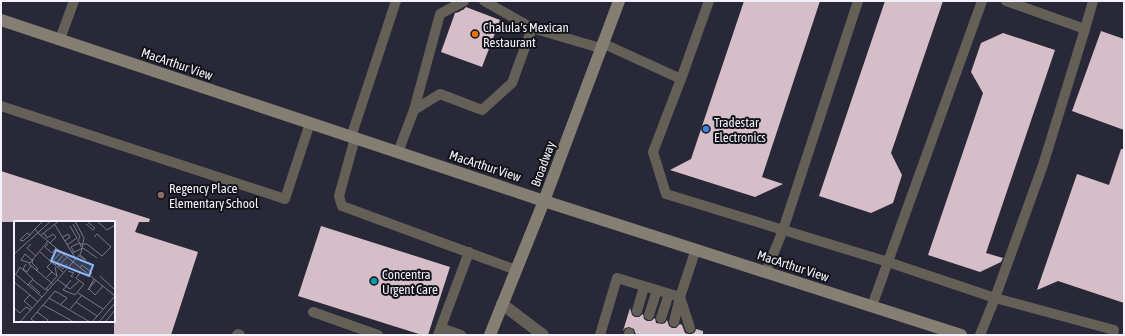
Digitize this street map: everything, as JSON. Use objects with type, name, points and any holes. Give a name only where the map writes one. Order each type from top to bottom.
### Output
[{"type":"street","name":"Broadway","points":[[490,335],[544,201],[619,1]]},
{"type":"street","name":"MacArthur View","points":[[1,20],[544,201],[961,335]]},
{"type":"street","points":[[502,304],[543,335]]},
{"type":"lane","points":[[60,39],[74,1]]},
{"type":"lane","points":[[396,1],[353,137],[339,196],[342,206],[516,270]]},
{"type":"lane","points":[[398,152],[414,110],[440,14],[464,1]]},
{"type":"lane","points":[[484,1],[532,28],[601,46],[681,79]]},
{"type":"lane","points":[[709,1],[653,152],[666,194],[888,262],[995,298],[1114,330],[1113,335]]},
{"type":"lane","points":[[766,272],[783,230],[858,1]]},
{"type":"lane","points":[[872,306],[982,1]]},
{"type":"lane","points":[[1006,1],[1084,29]]},
{"type":"lane","points":[[980,335],[995,298],[1043,165],[1093,1]]},
{"type":"lane","points":[[414,110],[440,94],[482,110],[512,83],[532,28]]},
{"type":"lane","points":[[1,106],[285,199],[310,123]]},
{"type":"lane","points":[[674,322],[680,297],[696,249]]},
{"type":"lane","points":[[461,335],[440,331],[469,252]]},
{"type":"lane","points":[[601,335],[617,278],[680,297]]},
{"type":"lane","points":[[637,311],[644,287]]},
{"type":"lane","points":[[649,315],[656,290]]},
{"type":"lane","points":[[661,318],[669,294]]},
{"type":"lane","points":[[680,297],[690,328]]},
{"type":"lane","points":[[313,312],[378,335]]},
{"type":"building","points":[[744,1],[820,1],[762,177],[783,184],[755,197],[670,170],[691,159]]},
{"type":"building","points":[[885,1],[943,1],[891,153],[902,175],[893,203],[871,213],[819,196]]},
{"type":"building","name":"Chalula's Mexican Restaurant","points":[[466,7],[500,20],[482,67],[441,52],[455,13]]},
{"type":"building","points":[[1101,31],[1124,39],[1124,130],[1072,111]]},
{"type":"building","points":[[1003,33],[1055,50],[986,253],[1003,258],[1001,262],[980,272],[928,255],[983,93],[971,72],[981,43]]},
{"type":"building","points":[[1121,149],[1124,149],[1124,303],[1058,281],[1037,290],[1077,174],[1109,185]]},
{"type":"building","points":[[1,171],[150,219],[149,222],[139,222],[135,232],[198,252],[171,335],[114,335],[115,221],[1,222]]},
{"type":"building","name":"Concentra Urgent Care","points":[[321,226],[450,267],[428,335],[422,335],[298,296]]},
{"type":"building","points":[[630,308],[632,315],[635,317],[639,317],[643,314],[644,319],[647,321],[651,321],[655,318],[656,323],[662,324],[667,320],[669,326],[672,328],[676,328],[680,324],[682,325],[685,333],[692,334],[696,329],[703,331],[703,335],[636,335],[634,329],[629,327],[625,328],[623,331]]},
{"type":"place","name":"Chalula's Mexican Restaurant","points":[[475,34]]},
{"type":"place","name":"Tradestar Electronics","points":[[706,129]]},
{"type":"place","name":"Regency Place Elementary School","points":[[161,195]]},
{"type":"place","name":"Concentra Urgent Care","points":[[374,281]]}]
